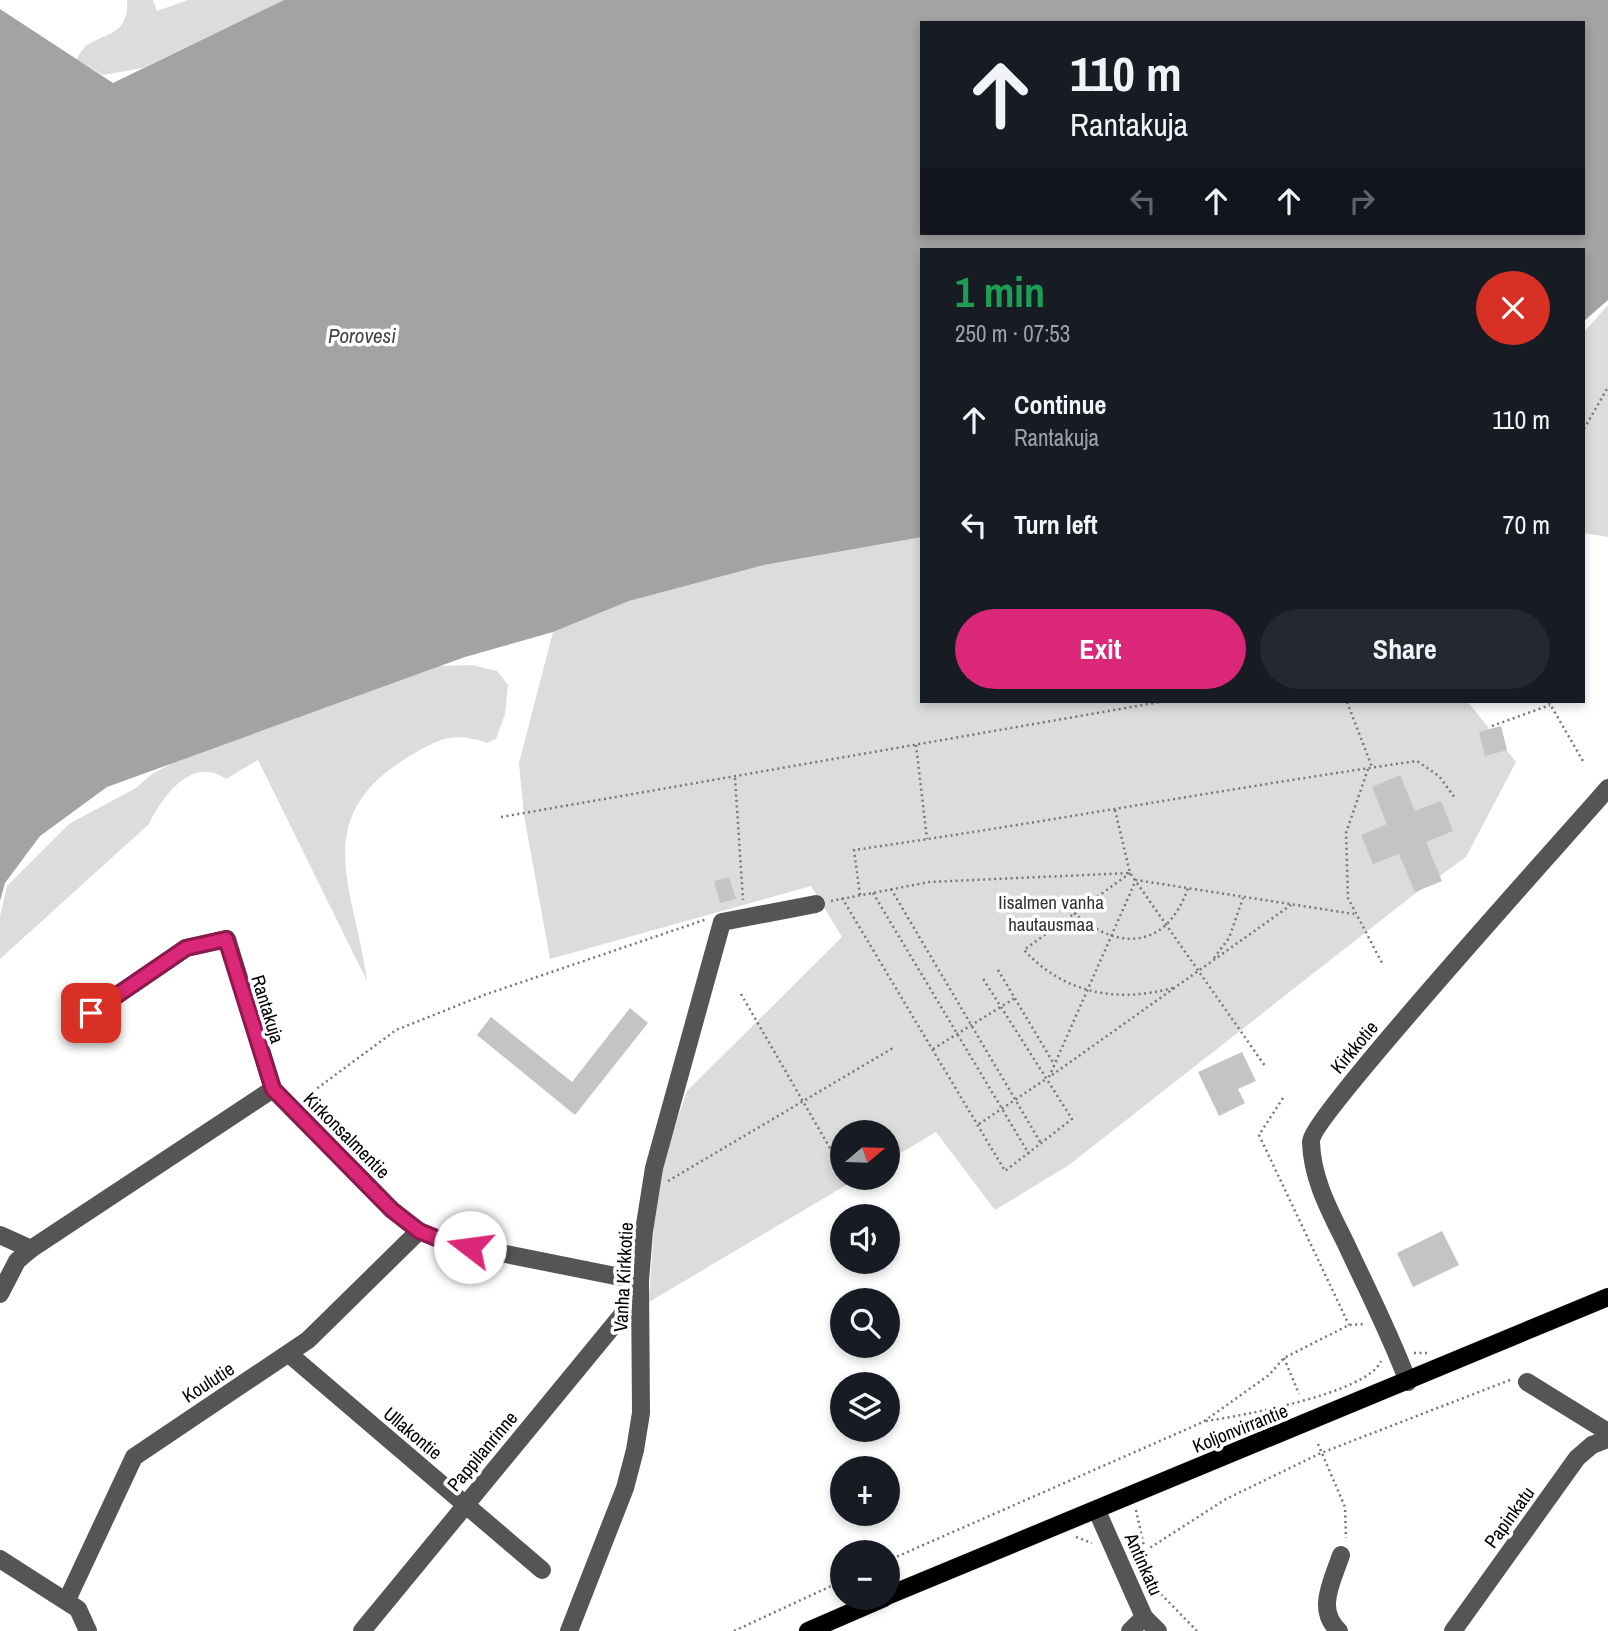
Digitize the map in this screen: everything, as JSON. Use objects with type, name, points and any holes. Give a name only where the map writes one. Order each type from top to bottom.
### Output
[{"type":"main road","name":"Koljonvirrantie","points":[[900,1591],[1608,1297]]},
{"type":"main road","name":"Koljonvirrantie","points":[[808,1631],[856,1610]]},
{"type":"street","name":"Kirkkotie","points":[[1408,1382],[1397,1353],[1318,1186],[1310,1140],[1322,1118],[1415,1007],[1608,788]]},
{"type":"street","points":[[722,922],[816,904]]},
{"type":"street","name":"Vanha Kirkkotie","points":[[569,1631],[625,1488],[635,1450],[642,1413],[640,1281],[643,1231],[654,1168],[722,922]]},
{"type":"street","name":"Rantakuja","points":[[91,1013],[186,948],[226,939],[273,1089]]},
{"type":"street","points":[[0,1294],[17,1261],[31,1249],[273,1089]]},
{"type":"street","name":"Kirkonsalmentie","points":[[273,1089],[392,1210],[419,1231],[446,1242],[640,1281]]},
{"type":"street","name":"Koulutie","points":[[67,1600],[134,1457],[289,1354],[326,1326],[419,1231]]},
{"type":"street","points":[[0,1235],[31,1249]]},
{"type":"street","name":"Pappilanrinne","points":[[362,1631],[622,1315],[640,1305]]},
{"type":"street","name":"Ullakontie","points":[[289,1354],[542,1570]]},
{"type":"street","points":[[1527,1382],[1608,1432]]},
{"type":"street","name":"Papinkatu","points":[[1452,1631],[1577,1458],[1592,1445],[1608,1439]]},
{"type":"street","name":"Antinkatu","points":[[1097,1511],[1144,1617],[1158,1631]]},
{"type":"street","points":[[1339,1631],[1328,1616],[1326,1605],[1341,1555]]},
{"type":"street","points":[[0,1559],[67,1600],[78,1609],[88,1631]]},
{"type":"street","points":[[1130,1631],[1144,1617]]},
{"type":"path","points":[[1585,427],[1608,387]]},
{"type":"path","points":[[501,817],[1154,703]]},
{"type":"path","points":[[1347,703],[1371,768],[1346,833],[1348,898],[1382,963]]},
{"type":"path","points":[[1492,726],[1549,703],[1584,763]]},
{"type":"path","points":[[916,746],[927,839]]},
{"type":"path","points":[[860,895],[854,850],[1417,761],[1438,776],[1455,798]]},
{"type":"path","points":[[735,778],[745,918]]},
{"type":"path","points":[[1115,809],[1130,873],[1265,1066]]},
{"type":"path","points":[[816,904],[929,882],[1130,873]]},
{"type":"path","points":[[1130,873],[1024,950],[1048,972],[1087,991],[1120,996],[1175,987]]},
{"type":"path","points":[[1136,880],[1354,914]]},
{"type":"path","points":[[1048,1078],[1136,880]]},
{"type":"path","points":[[1074,914],[1110,938],[1132,940],[1167,924],[1179,909],[1188,888]]},
{"type":"path","points":[[891,889],[1042,1145]]},
{"type":"path","points":[[873,893],[1029,1154]]},
{"type":"path","points":[[1210,963],[1229,937],[1243,897]]},
{"type":"path","points":[[842,898],[1005,1171],[1042,1145],[1072,1119],[982,977]]},
{"type":"path","points":[[978,1124],[1048,1078],[1291,905]]},
{"type":"path","points":[[290,1108],[396,1030],[484,995],[708,919],[722,922]]},
{"type":"path","points":[[998,970],[1055,1065]]},
{"type":"path","points":[[741,994],[830,1148]]},
{"type":"path","points":[[933,1049],[1015,998]]},
{"type":"path","points":[[666,1183],[893,1048]]},
{"type":"path","points":[[1283,1098],[1259,1135],[1349,1325]]},
{"type":"path","points":[[900,1555],[1203,1422],[1269,1375],[1284,1358],[1349,1325],[1370,1323]]},
{"type":"path","points":[[1203,1422],[1288,1406],[1364,1377],[1378,1370],[1384,1353],[1397,1353]]},
{"type":"path","points":[[1284,1358],[1299,1394]]},
{"type":"path","points":[[1145,1551],[1226,1499],[1321,1453],[1508,1380],[1527,1382]]},
{"type":"path","points":[[1318,1444],[1346,1514],[1348,1534],[1341,1555]]},
{"type":"path","points":[[1132,1495],[1157,1590],[1197,1631]]},
{"type":"path","points":[[1063,1525],[1074,1536],[1096,1546]]},
{"type":"path","points":[[734,1631],[830,1587]]},
{"type":"green space","points":[[127,0],[153,0],[157,11],[188,0],[284,0],[143,68],[103,75],[77,60],[82,50],[122,24]]},
{"type":"green space","points":[[1608,305],[1608,537],[1585,533],[1585,331]]},
{"type":"green space","name":"Iisalmen vanha hautausmaa","points":[[920,537],[920,703],[1469,703],[1516,762],[1466,857],[1412,896],[1069,1165],[995,1210],[936,1132],[900,1153],[900,1120],[830,1120],[830,1190],[838,1190],[649,1302],[657,1179],[687,1091],[842,937],[811,886],[550,959],[524,815],[519,763],[553,632],[629,601],[764,565]]},
{"type":"green space","points":[[472,665],[497,671],[508,685],[505,714],[496,739],[487,743],[455,737],[437,741],[408,757],[377,781],[357,805],[347,831],[345,857],[348,886],[367,981],[258,760],[226,779],[213,773],[201,772],[180,782],[162,802],[149,824],[0,959],[0,916],[7,886],[69,824],[136,788],[152,774],[176,761],[440,666]]},
{"type":"water","name":"Porovesi","points":[[284,0],[1608,0],[1608,300],[1585,320],[1585,248],[920,248],[920,537],[764,565],[629,601],[553,632],[465,657],[107,787],[40,836],[5,883],[0,901],[0,9],[113,83]]},
{"type":"building","points":[[1501,726],[1507,750],[1485,756],[1479,732]]},
{"type":"building","points":[[1400,775],[1415,811],[1441,801],[1453,831],[1426,842],[1442,881],[1415,892],[1399,854],[1373,864],[1361,835],[1387,824],[1372,787]]},
{"type":"building","points":[[729,877],[736,899],[720,903],[714,881]]},
{"type":"building","points":[[630,1008],[648,1023],[575,1115],[477,1035],[491,1017],[572,1082]]},
{"type":"building","points":[[1242,1052],[1256,1081],[1238,1089],[1245,1103],[1219,1116],[1198,1072]]},
{"type":"building","points":[[1442,1231],[1459,1265],[1413,1287],[1397,1253]]},
{"type":"route","points":[[91,1013],[186,948],[226,939],[273,1089],[392,1210],[419,1231],[446,1242],[470,1247]]}]
